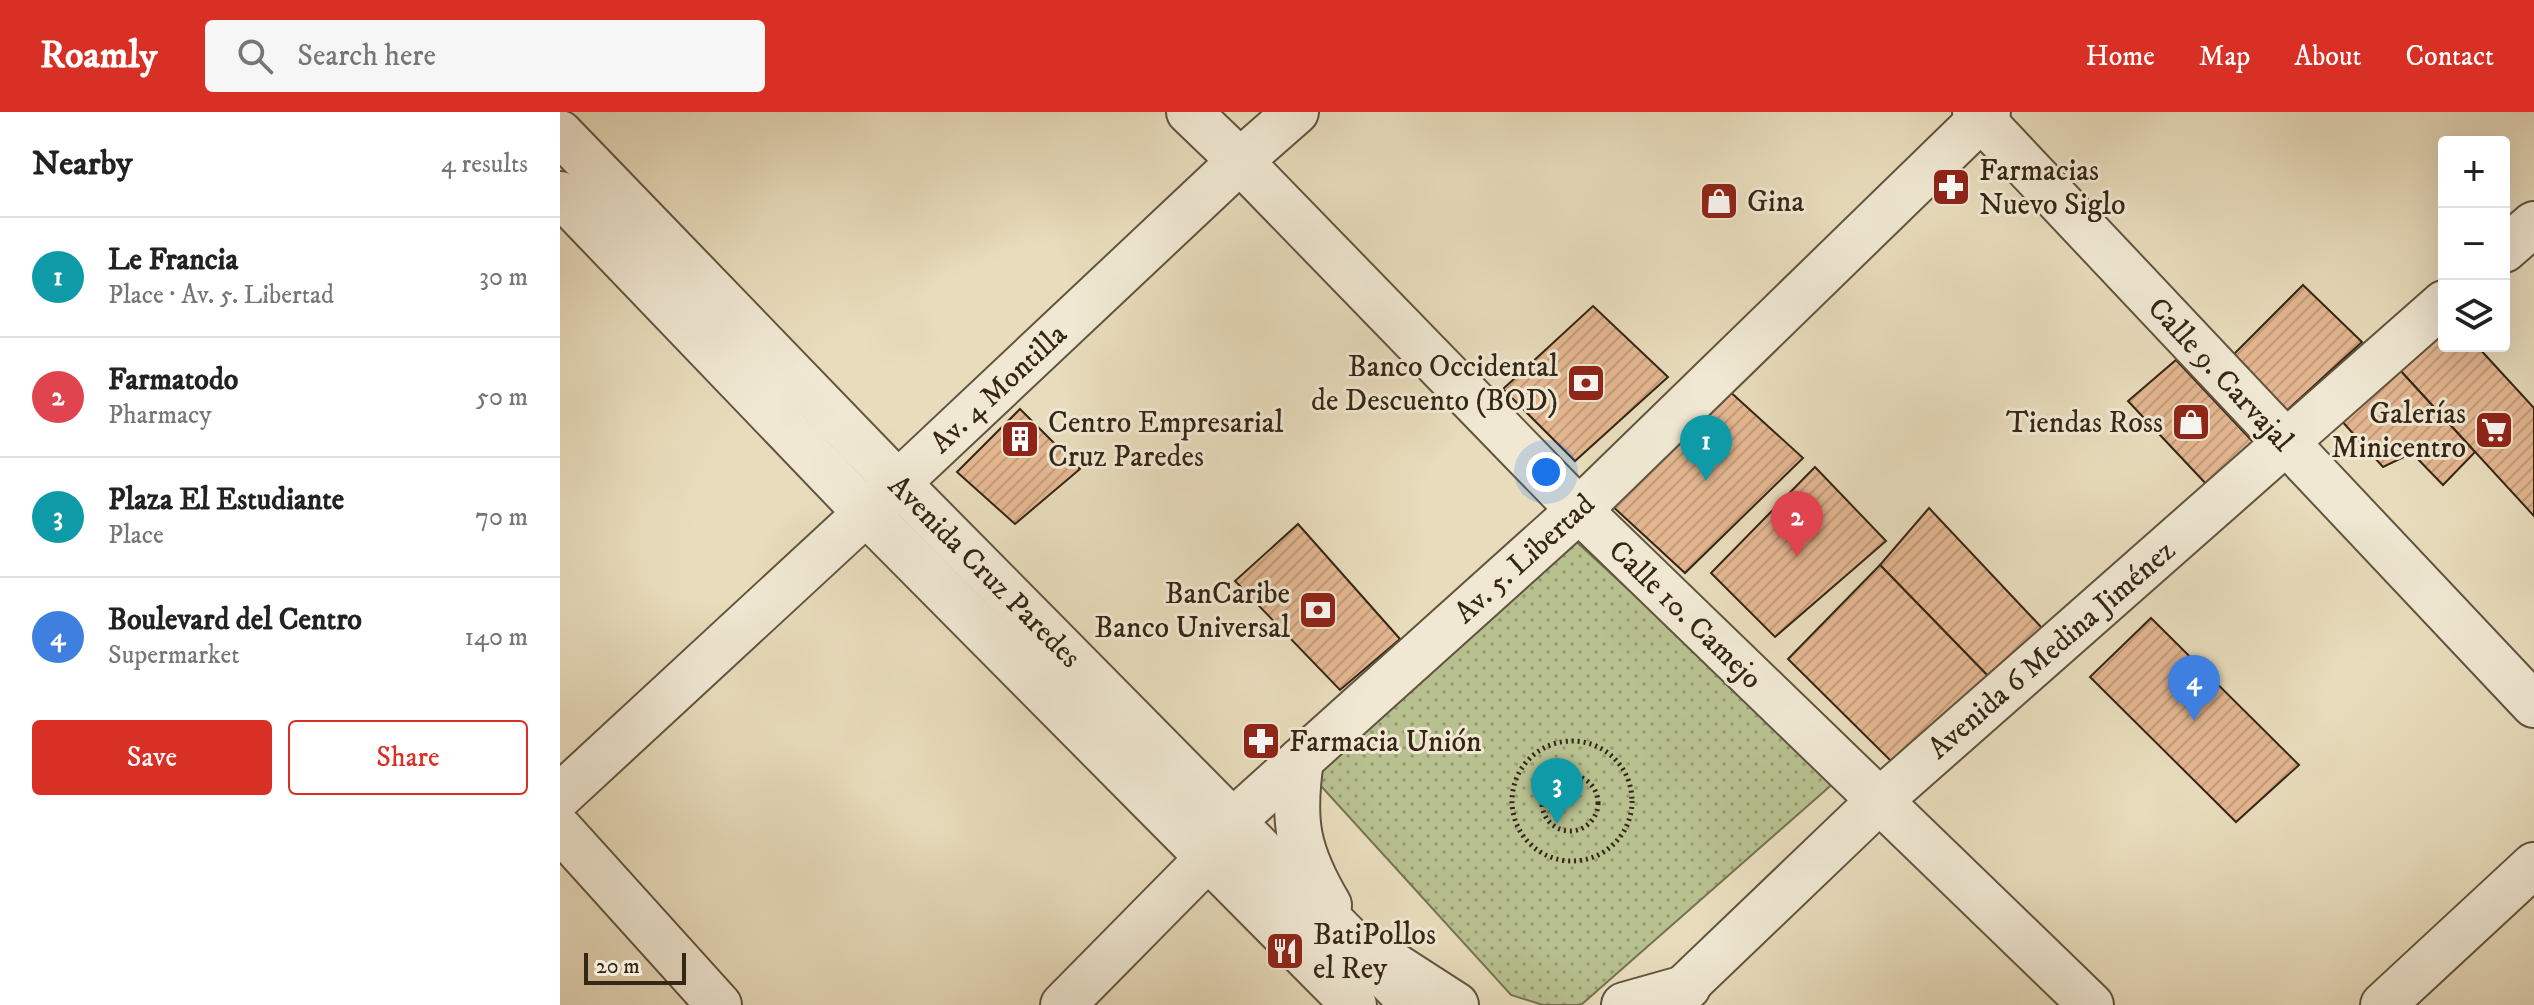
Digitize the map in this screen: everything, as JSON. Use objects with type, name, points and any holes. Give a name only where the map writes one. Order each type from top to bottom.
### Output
[{"type":"street","name":"Calle 10. Camejo","points":[[1189,112],[1579,510],[2091,1005]]},
{"type":"street","name":"Av. 4 Montilla","points":[[560,796],[1296,112]]},
{"type":"street","name":"Calle 9. Carvajal","points":[[1982,114],[2285,443],[2534,705]]},
{"type":"street","name":"Av. 5. Libertad","points":[[1063,1005],[1207,859],[1233,821],[1579,510],[1982,114]]},
{"type":"street","name":"Avenida Cruz Paredes","points":[[560,133],[897,482],[1414,1005]]},
{"type":"street","name":"Avenida Cruz Paredes","points":[[562,200],[866,513],[1354,1005]]},
{"type":"street","points":[[2510,245],[2534,224]]},
{"type":"street","name":"Avenida 6 Medina Jiménez","points":[[1677,996],[1878,802],[2438,308]]},
{"type":"street","points":[[1301,760],[1295,801],[1298,831],[1306,860],[1352,945],[1408,973],[1456,1005]]},
{"type":"street","points":[[560,829],[719,1005]]},
{"type":"street","points":[[2383,1005],[2534,865]]},
{"type":"street","points":[[1624,1005],[1677,996]]},
{"type":"path","points":[[1568,741],[1588,744],[1607,753],[1621,767],[1630,785],[1632,806],[1627,824],[1617,841],[1602,853],[1584,860],[1564,861],[1546,856],[1530,844],[1518,829],[1512,811],[1512,791],[1518,773],[1531,757],[1548,746],[1568,741]]},
{"type":"path","points":[[1570,775],[1587,781],[1593,788],[1598,805],[1590,822],[1574,830],[1556,827],[1544,813],[1542,805],[1547,787],[1553,781],[1570,775]]},
{"type":"green space","points":[[1568,534],[1836,781],[1581,1005],[1543,1005],[1511,995],[1311,775]]},
{"type":"building","points":[[2303,285],[2362,342],[2286,411],[2234,354]]},
{"type":"building","name":"Banco Occidental de Descuento (BOD)","points":[[1593,306],[1668,377],[1575,461],[1503,389]]},
{"type":"building","name":"Galerías Minicentro","points":[[2438,332],[2438,352],[2483,352],[2534,408],[2534,516],[2398,368]]},
{"type":"building","name":"Tiendas Ross","points":[[2176,360],[2255,444],[2209,487],[2128,401]]},
{"type":"building","points":[[2398,368],[2475,452],[2443,485],[2412,453],[2383,467],[2340,419]]},
{"type":"building","points":[[1726,388],[1803,458],[1685,573],[1609,503]]},
{"type":"building","name":"Centro Empresarial Cruz Paredes","points":[[1020,409],[1080,469],[1015,524],[957,472]]},
{"type":"building","points":[[1815,467],[1886,541],[1775,637],[1711,573]]},
{"type":"building","points":[[1929,508],[2043,629],[1989,677],[1880,565]]},
{"type":"building","name":"BanCaribe Banco Universal","points":[[1298,524],[1400,639],[1340,690],[1235,581]]},
{"type":"building","points":[[1880,565],[1989,677],[1894,764],[1788,659]]},
{"type":"building","points":[[2151,618],[2299,765],[2236,822],[2090,677]]},
{"type":"place","name":"Farmacias Nuevo Siglo","points":[[1951,187]]},
{"type":"place","name":"Gina","points":[[1719,201]]},
{"type":"place","name":"Banco Occidental de Descuento (BOD)","points":[[1586,383]]},
{"type":"place","name":"Tiendas Ross","points":[[2191,422]]},
{"type":"place","name":"Galerías Minicentro","points":[[2494,430]]},
{"type":"place","name":"Centro Empresarial Cruz Paredes","points":[[1020,439]]},
{"type":"place","name":"Le Francia","points":[[1706,481]]},
{"type":"place","name":"Farmatodo","points":[[1797,557]]},
{"type":"place","name":"BanCaribe Banco Universal","points":[[1318,610]]},
{"type":"place","name":"Boulevard del Centro","points":[[2194,721]]},
{"type":"place","name":"Farmacia Unión","points":[[1261,741]]},
{"type":"place","name":"Plaza El Estudiante","points":[[1557,824]]},
{"type":"place","name":"BatiPollos el Rey","points":[[1285,951]]}]
